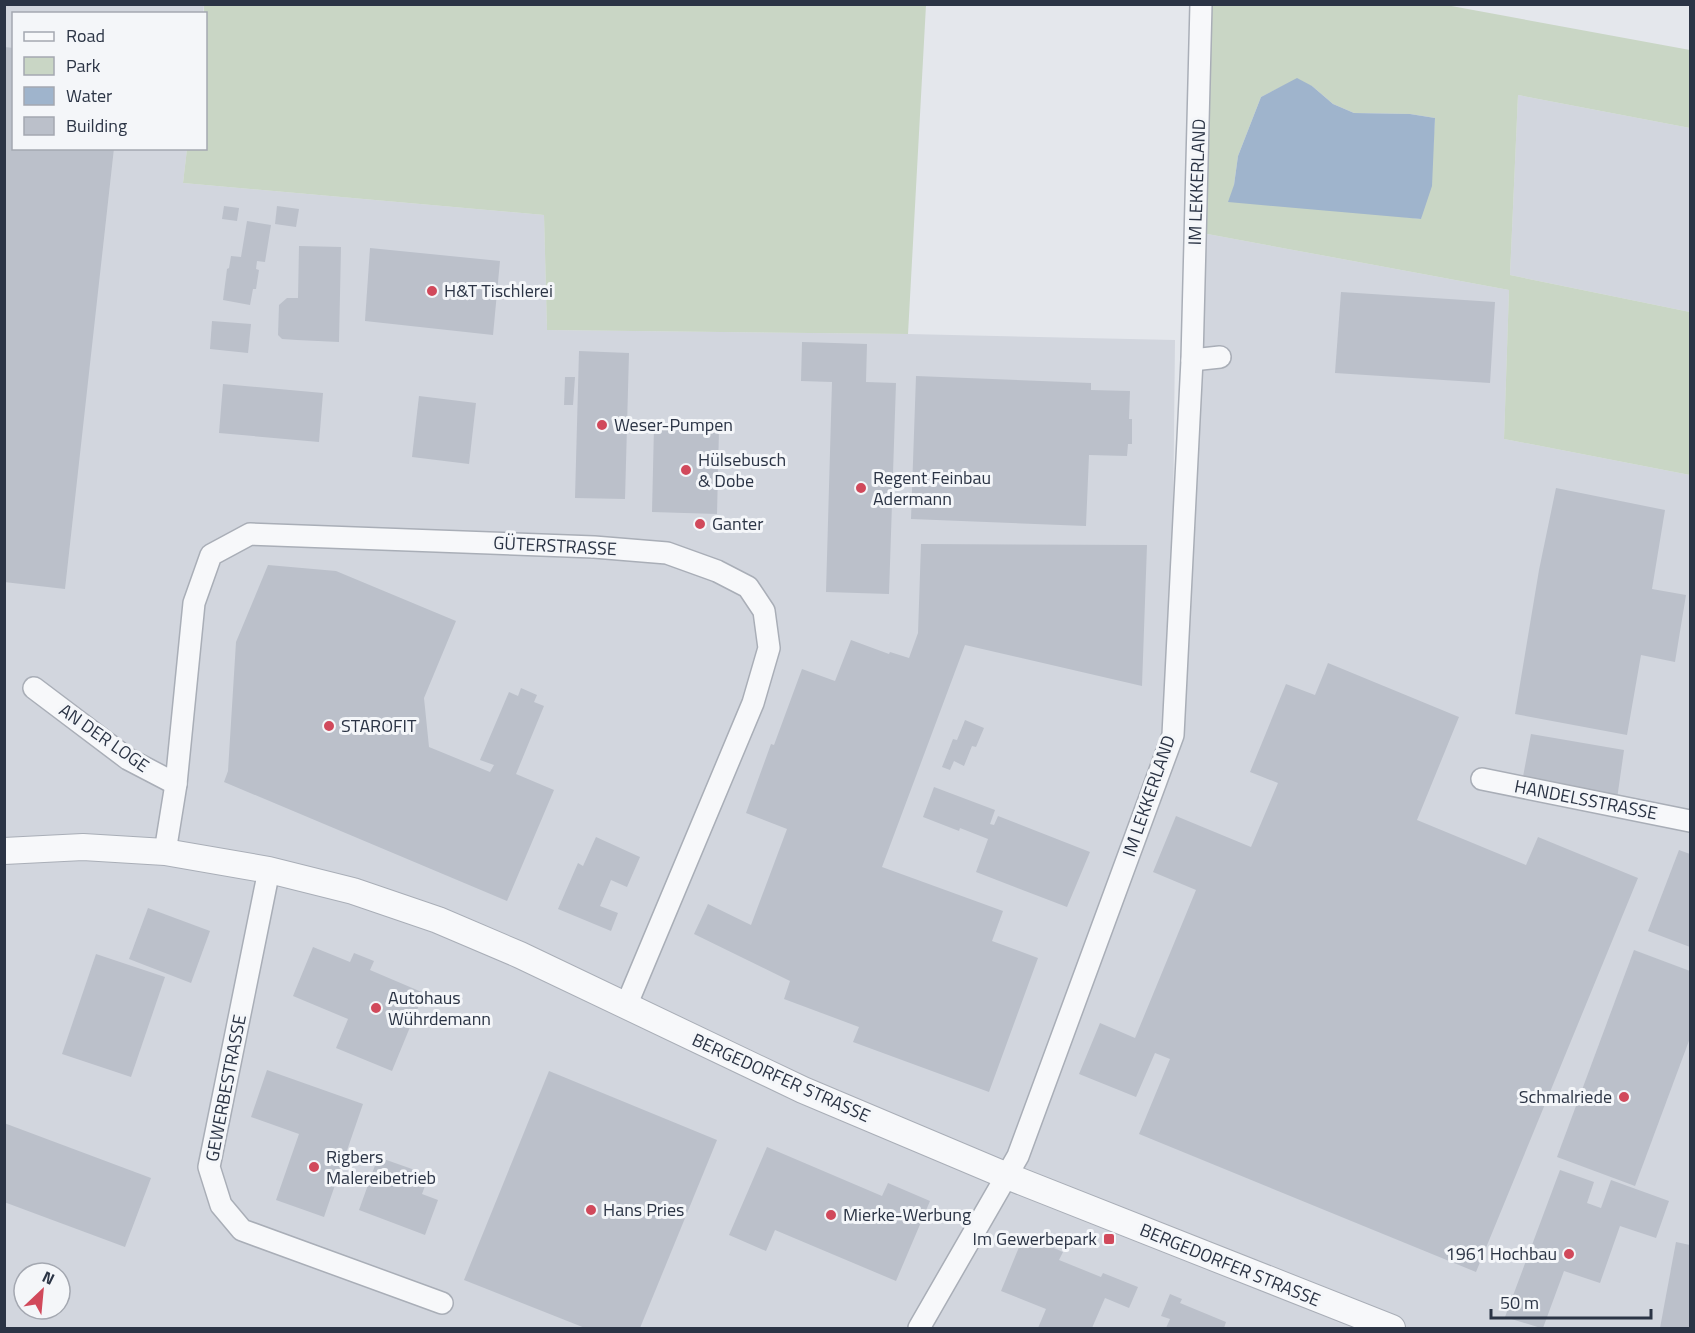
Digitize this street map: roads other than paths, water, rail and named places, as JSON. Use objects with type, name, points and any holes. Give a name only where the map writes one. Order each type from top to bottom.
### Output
[{"type":"street","name":"IM LEKKERLAND","points":[[919,1329],[1008,1176],[1020,1149],[1173,735],[1192,360],[1201,4]]},
{"type":"street","points":[[1192,360],[1220,357]]},
{"type":"street","name":"GÜTERSTRASSE","points":[[165,852],[176,784],[194,603],[211,555],[250,534],[594,547],[667,553],[717,571],[748,588],[764,612],[769,648],[753,703],[626,1006]]},
{"type":"street","name":"AN DER LOGE","points":[[34,688],[128,759],[176,784]]},
{"type":"street","name":"HANDELSSTRASSE","points":[[1482,779],[1690,821]]},
{"type":"street","name":"BERGEDORFER STRASSE","points":[[4,851],[83,848],[165,852],[268,870],[353,891],[438,921],[520,955],[803,1090],[1008,1176],[1392,1329]]},
{"type":"street","name":"GEWERBESTRASSE","points":[[268,870],[209,1167],[221,1204],[242,1230],[442,1303]]},
{"type":"water","points":[[1297,78],[1312,86],[1333,104],[1354,113],[1410,114],[1435,118],[1432,186],[1421,219],[1228,202],[1234,185],[1238,156],[1261,97]]},
{"type":"place","name":"H&T Tischlerei","points":[[432,291]]},
{"type":"place","name":"Weser-Pumpen","points":[[602,425]]},
{"type":"place","name":"Hülsebusch & Dobe","points":[[686,470]]},
{"type":"place","name":"Regent Feinbau Adermann","points":[[861,488]]},
{"type":"place","name":"Ganter","points":[[700,524]]},
{"type":"place","name":"STAROFIT","points":[[329,726]]},
{"type":"place","name":"Autohaus Wührdemann","points":[[376,1008]]},
{"type":"place","name":"Schmalriede","points":[[1624,1097]]},
{"type":"place","name":"Rigbers Malereibetrieb","points":[[314,1167]]},
{"type":"place","name":"Hans Pries","points":[[591,1210]]},
{"type":"place","name":"Mierke-Werbung","points":[[831,1215]]},
{"type":"place","name":"Im Gewerbepark","points":[[1109,1239]]},
{"type":"place","name":"1961 Hochbau","points":[[1569,1254]]}]
